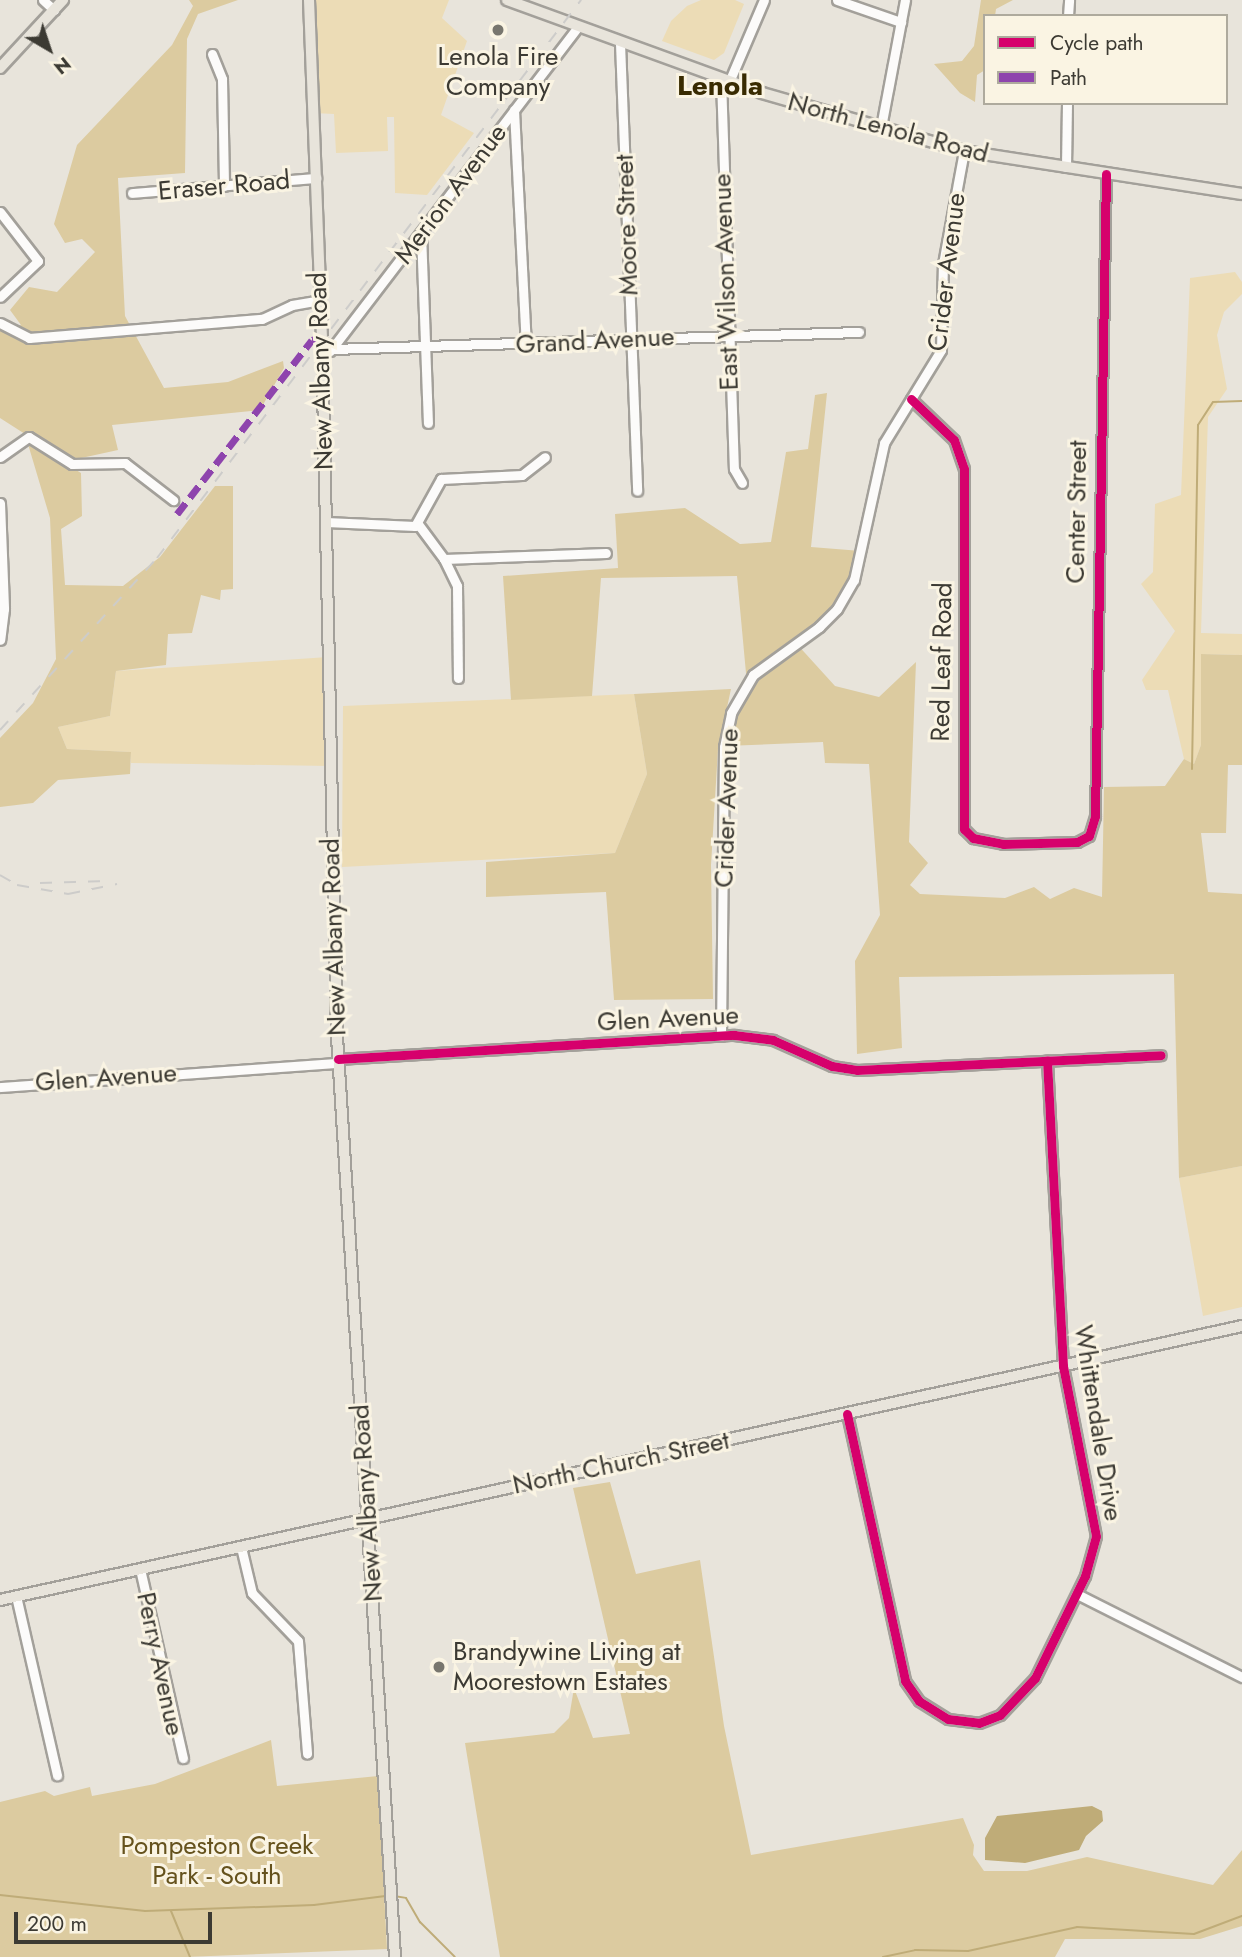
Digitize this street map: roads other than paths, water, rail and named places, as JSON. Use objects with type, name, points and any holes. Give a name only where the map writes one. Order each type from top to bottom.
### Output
[{"type":"main road","points":[[0,68],[63,0]]},
{"type":"main road","name":"New Albany Road","points":[[309,0],[326,522],[338,1061],[395,1957]]},
{"type":"main road","name":"North Lenola Road","points":[[507,0],[725,80],[964,151],[1242,194]]},
{"type":"main road","name":"North Church Street","points":[[0,1600],[1242,1326]]},
{"type":"street","points":[[43,0],[54,10]]},
{"type":"street","points":[[725,80],[764,0]]},
{"type":"street","points":[[837,0],[901,22]]},
{"type":"street","points":[[881,127],[905,0]]},
{"type":"street","name":"Merion Avenue","points":[[321,358],[332,349],[578,27]]},
{"type":"street","name":"Moore Street","points":[[620,43],[637,491]]},
{"type":"street","points":[[212,54],[222,79],[224,186]]},
{"type":"street","name":"East Wilson Avenue","points":[[725,80],[734,469],[742,483]]},
{"type":"street","points":[[1066,167],[1067,105]]},
{"type":"street","points":[[514,110],[526,345]]},
{"type":"street","name":"Crider Avenue","points":[[721,1036],[724,747],[730,713],[753,675],[819,627],[849,592],[858,570],[881,452],[911,398],[934,366],[942,341],[943,264],[964,151]]},
{"type":"street","name":"Center Street","points":[[1077,842],[1092,829],[1095,807],[1106,174]]},
{"type":"street","name":"Eraser Road","points":[[132,193],[316,178]]},
{"type":"street","points":[[0,212],[38,261],[0,297]]},
{"type":"street","points":[[421,233],[428,423]]},
{"type":"street","points":[[0,323],[29,338],[262,319],[292,305],[319,300]]},
{"type":"street","name":"Grand Avenue","points":[[332,349],[526,345],[859,332]]},
{"type":"street","name":"Red Leaf Road","points":[[911,398],[954,440],[964,469],[961,824],[967,834],[991,843],[1077,842]]},
{"type":"street","points":[[0,457],[29,437],[72,464],[125,463],[173,500]]},
{"type":"street","points":[[418,524],[433,488],[447,476],[522,475],[545,457]]},
{"type":"street","points":[[0,503],[0,640]]},
{"type":"street","points":[[326,522],[418,524]]},
{"type":"street","points":[[418,524],[444,559],[457,586],[458,678]]},
{"type":"street","points":[[444,559],[606,553]]},
{"type":"street","name":"Glen Avenue","points":[[5,1086],[721,1036],[773,1040],[844,1069],[1161,1055]]},
{"type":"street","name":"Whittendale Drive","points":[[847,1414],[901,1669],[911,1692],[928,1709],[968,1723],[990,1720],[1011,1709],[1035,1678],[1091,1563],[1096,1536],[1063,1366],[1047,1060]]},
{"type":"street","points":[[0,1076],[5,1086]]},
{"type":"street","points":[[241,1547],[252,1593],[298,1641],[307,1754]]},
{"type":"street","name":"Perry Avenue","points":[[140,1569],[183,1758]]},
{"type":"street","points":[[1077,1594],[1242,1677]]},
{"type":"street","points":[[16,1597],[57,1775]]},
{"type":"waterway","points":[[1192,769],[1198,425],[1213,402],[1242,401]]},
{"type":"waterway","points":[[0,1895],[145,1911],[314,1905],[385,1896]]},
{"type":"waterway","points":[[394,1896],[406,1898],[420,1922],[455,1957]]},
{"type":"waterway","points":[[171,1911],[190,1957]]},
{"type":"waterway","points":[[883,1957],[915,1950],[968,1951],[1077,1927],[1194,1934],[1242,1916]]},
{"type":"railway","points":[[0,730],[157,558],[581,0]]},
{"type":"railway","points":[[0,875],[17,885],[68,894],[117,884]]},
{"type":"railway","points":[[40,883],[107,881]]},
{"type":"place","name":"Lenola Fire Company","points":[[498,30]]},
{"type":"place","name":"Brandywine Living at Moorestown Estates","points":[[439,1667]]},
{"type":"district","name":"Lenola","points":[[720,86]]},
{"type":"park label","name":"Pompeston Creek Park - South","points":[[217,1861]]}]
